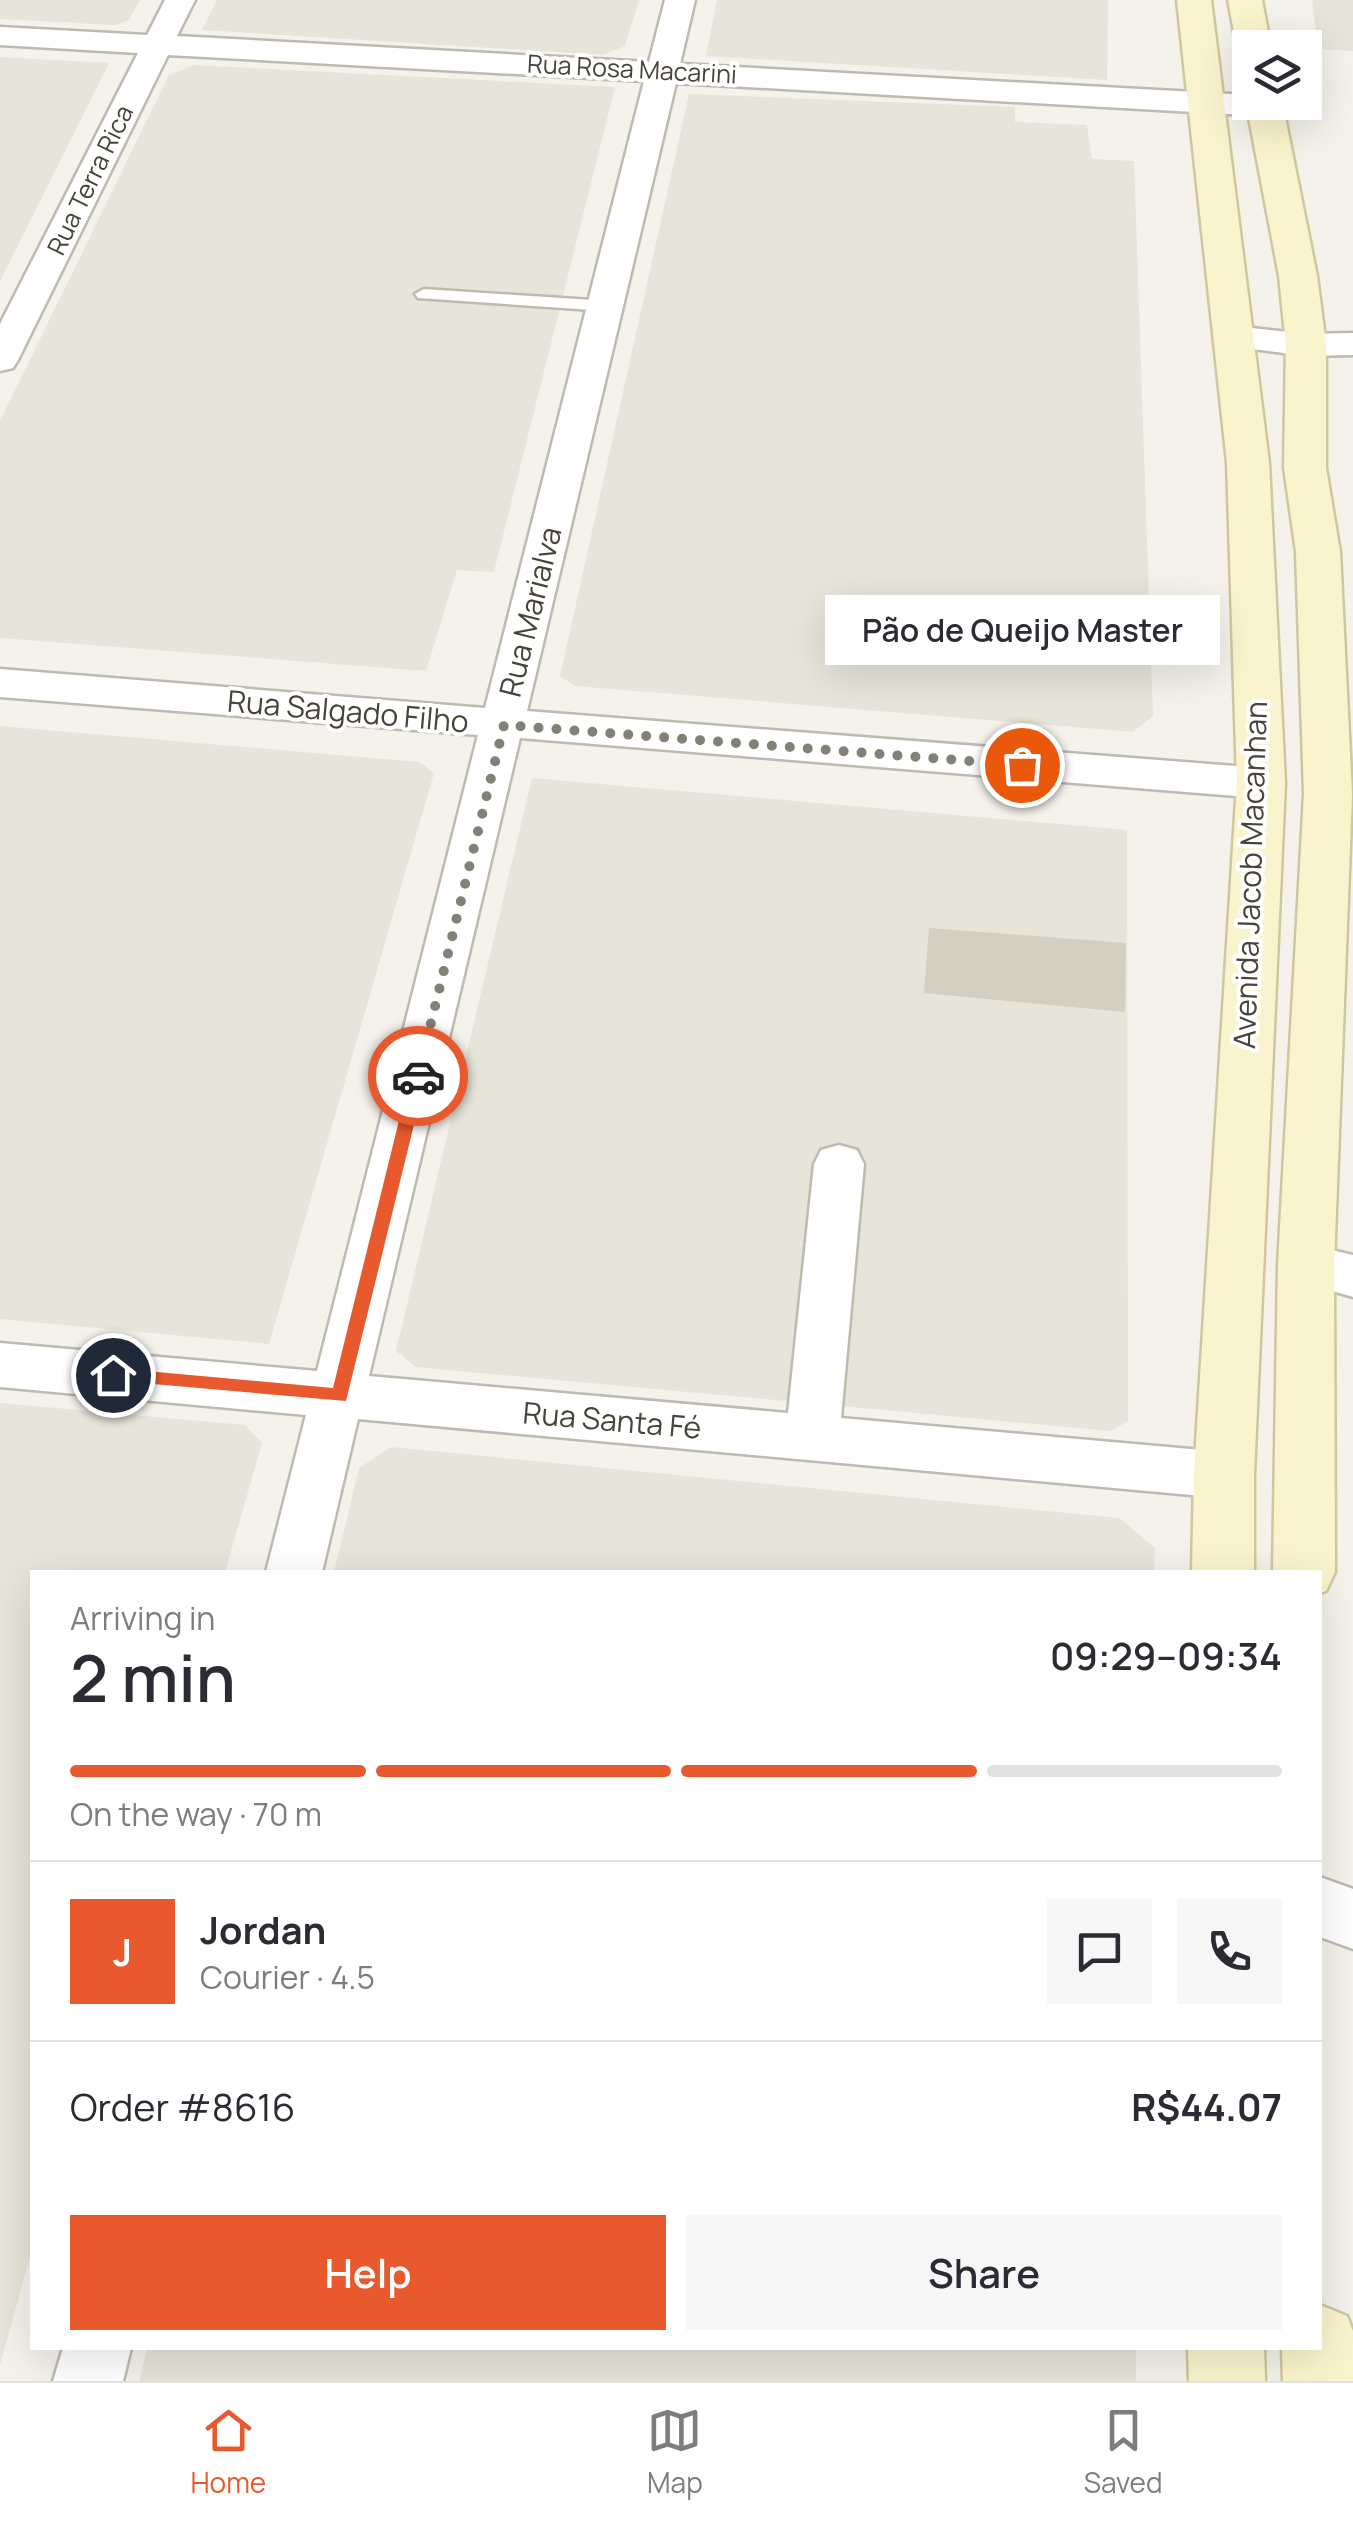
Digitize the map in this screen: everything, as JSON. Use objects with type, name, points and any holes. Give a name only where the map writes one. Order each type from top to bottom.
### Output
[{"type":"main road","name":"Avenida Jacob Macanhan","points":[[1194,0],[1248,463],[1261,783],[1224,1475],[1223,1570]]},
{"type":"main road","points":[[1245,0],[1251,30]]},
{"type":"main road","points":[[1267,120],[1298,276],[1330,344],[1305,468],[1318,552],[1340,796],[1330,1270],[1304,1570]]},
{"type":"main road","name":"Rua Salgado Filho","points":[[1261,783],[1340,796]]},
{"type":"main road","points":[[1226,2350],[1227,2381]]},
{"type":"main road","points":[[1320,2350],[1321,2381]]},
{"type":"street","name":"Rua Terra Rica","points":[[0,360],[180,0]]},
{"type":"street","name":"Rua Marialva","points":[[295,1570],[680,0]]},
{"type":"street","name":"Rua Rosa Macarini","points":[[0,36],[1232,104]]},
{"type":"street","points":[[1234,337],[1330,344]]},
{"type":"street","name":"Rua Salgado Filho","points":[[0,683],[1261,783]]},
{"type":"street","points":[[812,1440],[839,1164]]},
{"type":"street","name":"Rua Santa Fé","points":[[0,1364],[1224,1475]]},
{"type":"street","points":[[1322,1908],[1353,1919]]},
{"type":"street","points":[[88,2381],[96,2350]]},
{"type":"lane","points":[[424,294],[607,306]]},
{"type":"shaded area","points":[[0,0],[140,0],[129,20],[114,25],[0,19]]},
{"type":"shaded area","points":[[217,0],[639,0],[625,46],[603,55],[202,30]]},
{"type":"shaded area","points":[[717,0],[1108,0],[1107,80],[706,56]]},
{"type":"shaded area","points":[[1312,0],[1353,0],[1353,51],[1322,49],[1322,30],[1316,30]]},
{"type":"shaded area","points":[[0,57],[109,63],[0,281]]},
{"type":"shaded area","points":[[194,65],[615,87],[494,572],[457,570],[426,671],[0,638],[0,421],[169,75]]},
{"type":"shaded area","points":[[689,94],[1015,107],[1015,122],[1087,125],[1092,159],[1134,161],[1153,716],[1133,732],[575,686],[560,676]]},
{"type":"shaded area","points":[[0,726],[419,762],[434,773],[269,1344],[0,1319]]},
{"type":"shaded area","points":[[532,778],[1127,830],[1128,1421],[1111,1431],[416,1367],[396,1351]]},
{"type":"shaded area","points":[[0,1403],[245,1425],[262,1443],[226,1570],[30,1570],[30,2257],[0,2365]]},
{"type":"shaded area","points":[[391,1447],[1119,1518],[1155,1548],[1154,1570],[334,1570],[359,1468]]},
{"type":"shaded area","points":[[147,2350],[1136,2350],[1136,2381],[139,2381]]},
{"type":"building","points":[[929,928],[1126,943],[1125,1012],[924,993]]},
{"type":"way so far","points":[[418,1076],[504,725],[1022,765]]},
{"type":"place","name":"Pão de Queijo Master","points":[[1022,765]]},
{"type":"route","points":[[113,1375],[340,1396],[418,1076]]}]
